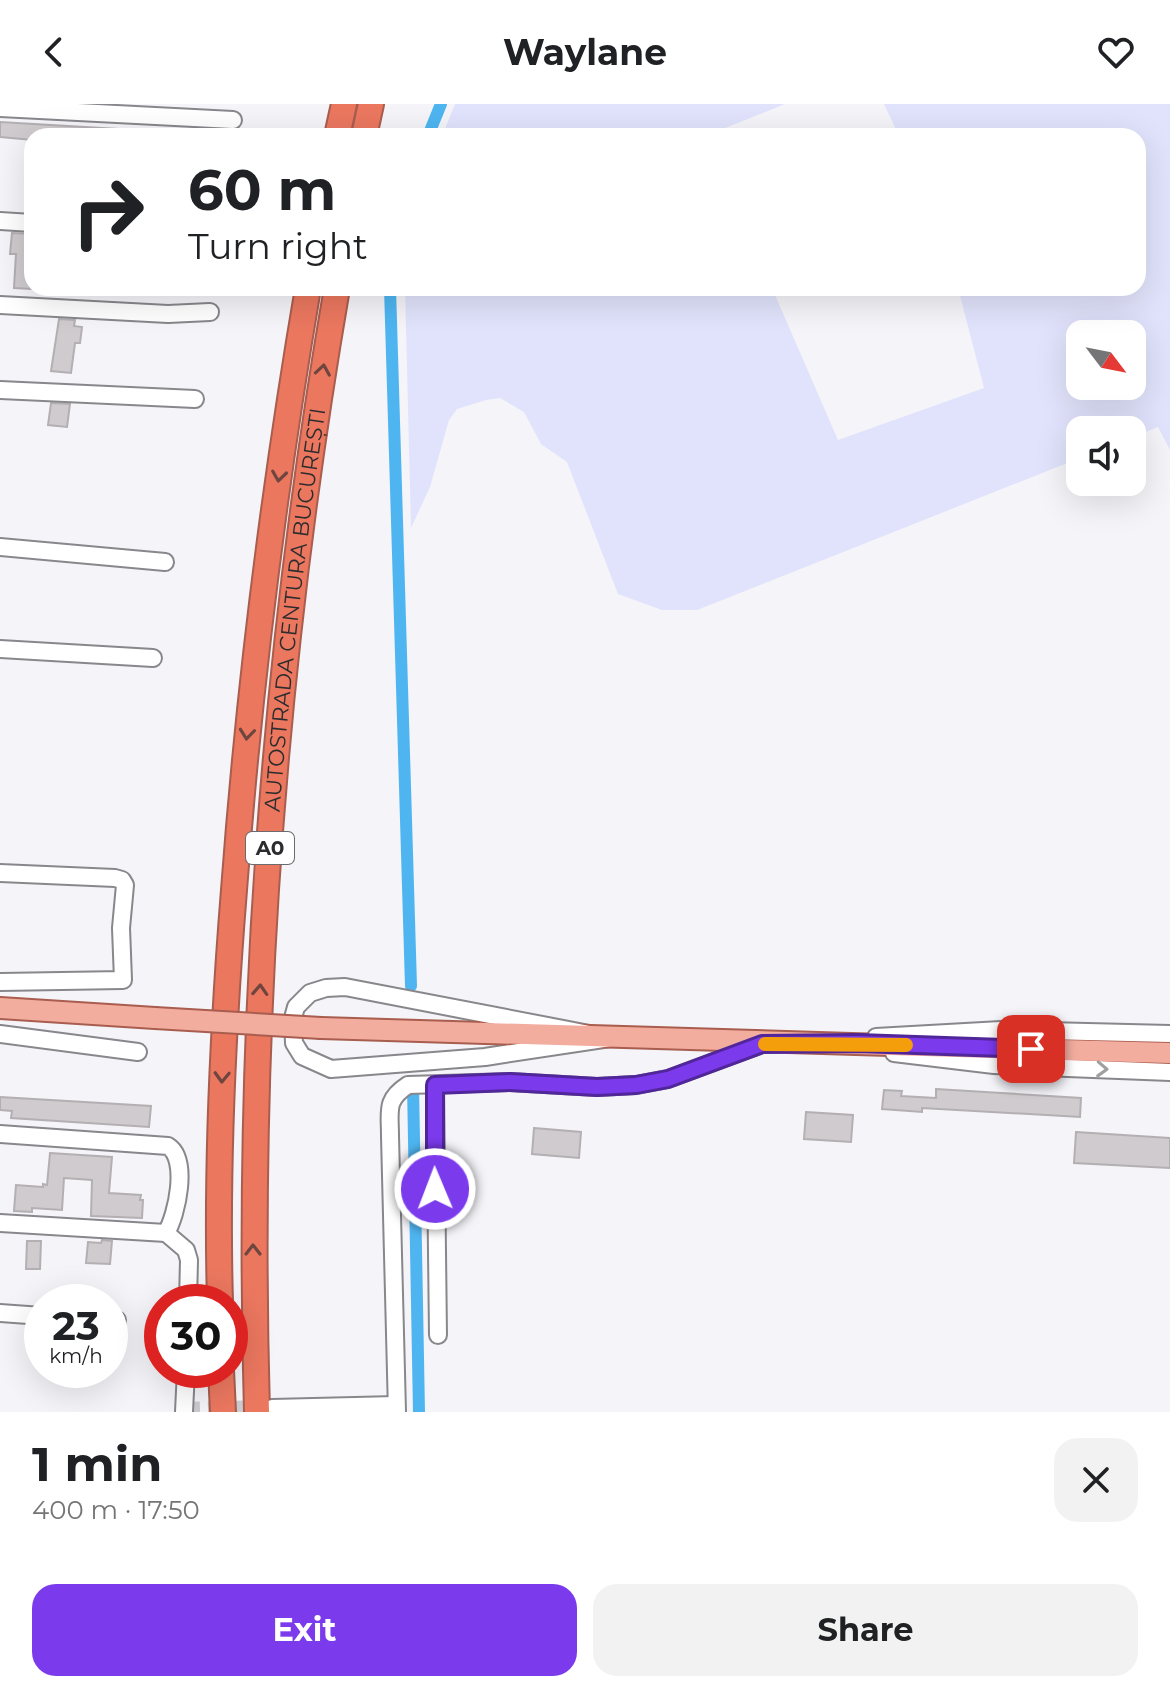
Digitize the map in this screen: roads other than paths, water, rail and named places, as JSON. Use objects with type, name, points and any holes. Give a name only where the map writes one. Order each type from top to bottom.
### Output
[{"type":"highway","points":[[339,128],[344,104]]},
{"type":"highway","points":[[366,128],[371,104]]},
{"type":"highway","name":"AUTOSTRADA CENTURA BUCUREȘTI","points":[[220,1284],[220,1154],[226,994],[242,789],[278,481],[307,296]]},
{"type":"highway","name":"AUTOSTRADA CENTURA BUCUREȘTI","points":[[264,1410],[253,1154],[259,996],[293,592],[321,377],[336,296]]},
{"type":"highway","points":[[222,1388],[223,1412]]},
{"type":"main road","points":[[0,1008],[321,1028],[762,1044],[858,1043],[1170,1053]]},
{"type":"street","points":[[0,108],[233,120]]},
{"type":"street","points":[[0,221],[24,222]]},
{"type":"street","points":[[0,305],[168,314],[210,312]]},
{"type":"street","points":[[0,390],[195,399]]},
{"type":"street","points":[[0,547],[165,562]]},
{"type":"street","points":[[0,649],[153,658]]},
{"type":"street","points":[[0,873],[122,880],[125,885],[121,928],[123,980],[0,982]]},
{"type":"street","points":[[345,987],[610,1038],[485,1057],[331,1069],[302,1056],[294,1043],[292,1030],[296,1007],[302,999],[326,988],[345,987]]},
{"type":"street","points":[[858,1043],[878,1036],[1001,1030],[1170,1034]]},
{"type":"street","points":[[0,1034],[138,1052]]},
{"type":"street","points":[[858,1043],[878,1051],[967,1063],[1170,1072]]},
{"type":"street","points":[[264,1410],[396,1408],[390,1100],[394,1093],[408,1085],[510,1082],[597,1087],[636,1085],[668,1079],[762,1044]]},
{"type":"street","points":[[435,1085],[438,1335]]},
{"type":"street","points":[[0,1134],[168,1146],[174,1150],[180,1163],[176,1207],[173,1222],[166,1233]]},
{"type":"street","points":[[0,1223],[166,1233],[186,1250],[188,1284]]},
{"type":"street","points":[[0,1313],[24,1315]]},
{"type":"street","points":[[184,1412],[185,1388]]},
{"type":"waterway","points":[[431,128],[441,104]]},
{"type":"waterway","points":[[390,296],[411,986]]},
{"type":"waterway","points":[[413,1085],[419,1412]]},
{"type":"tunnel","points":[[184,1410],[267,1408]]}]
